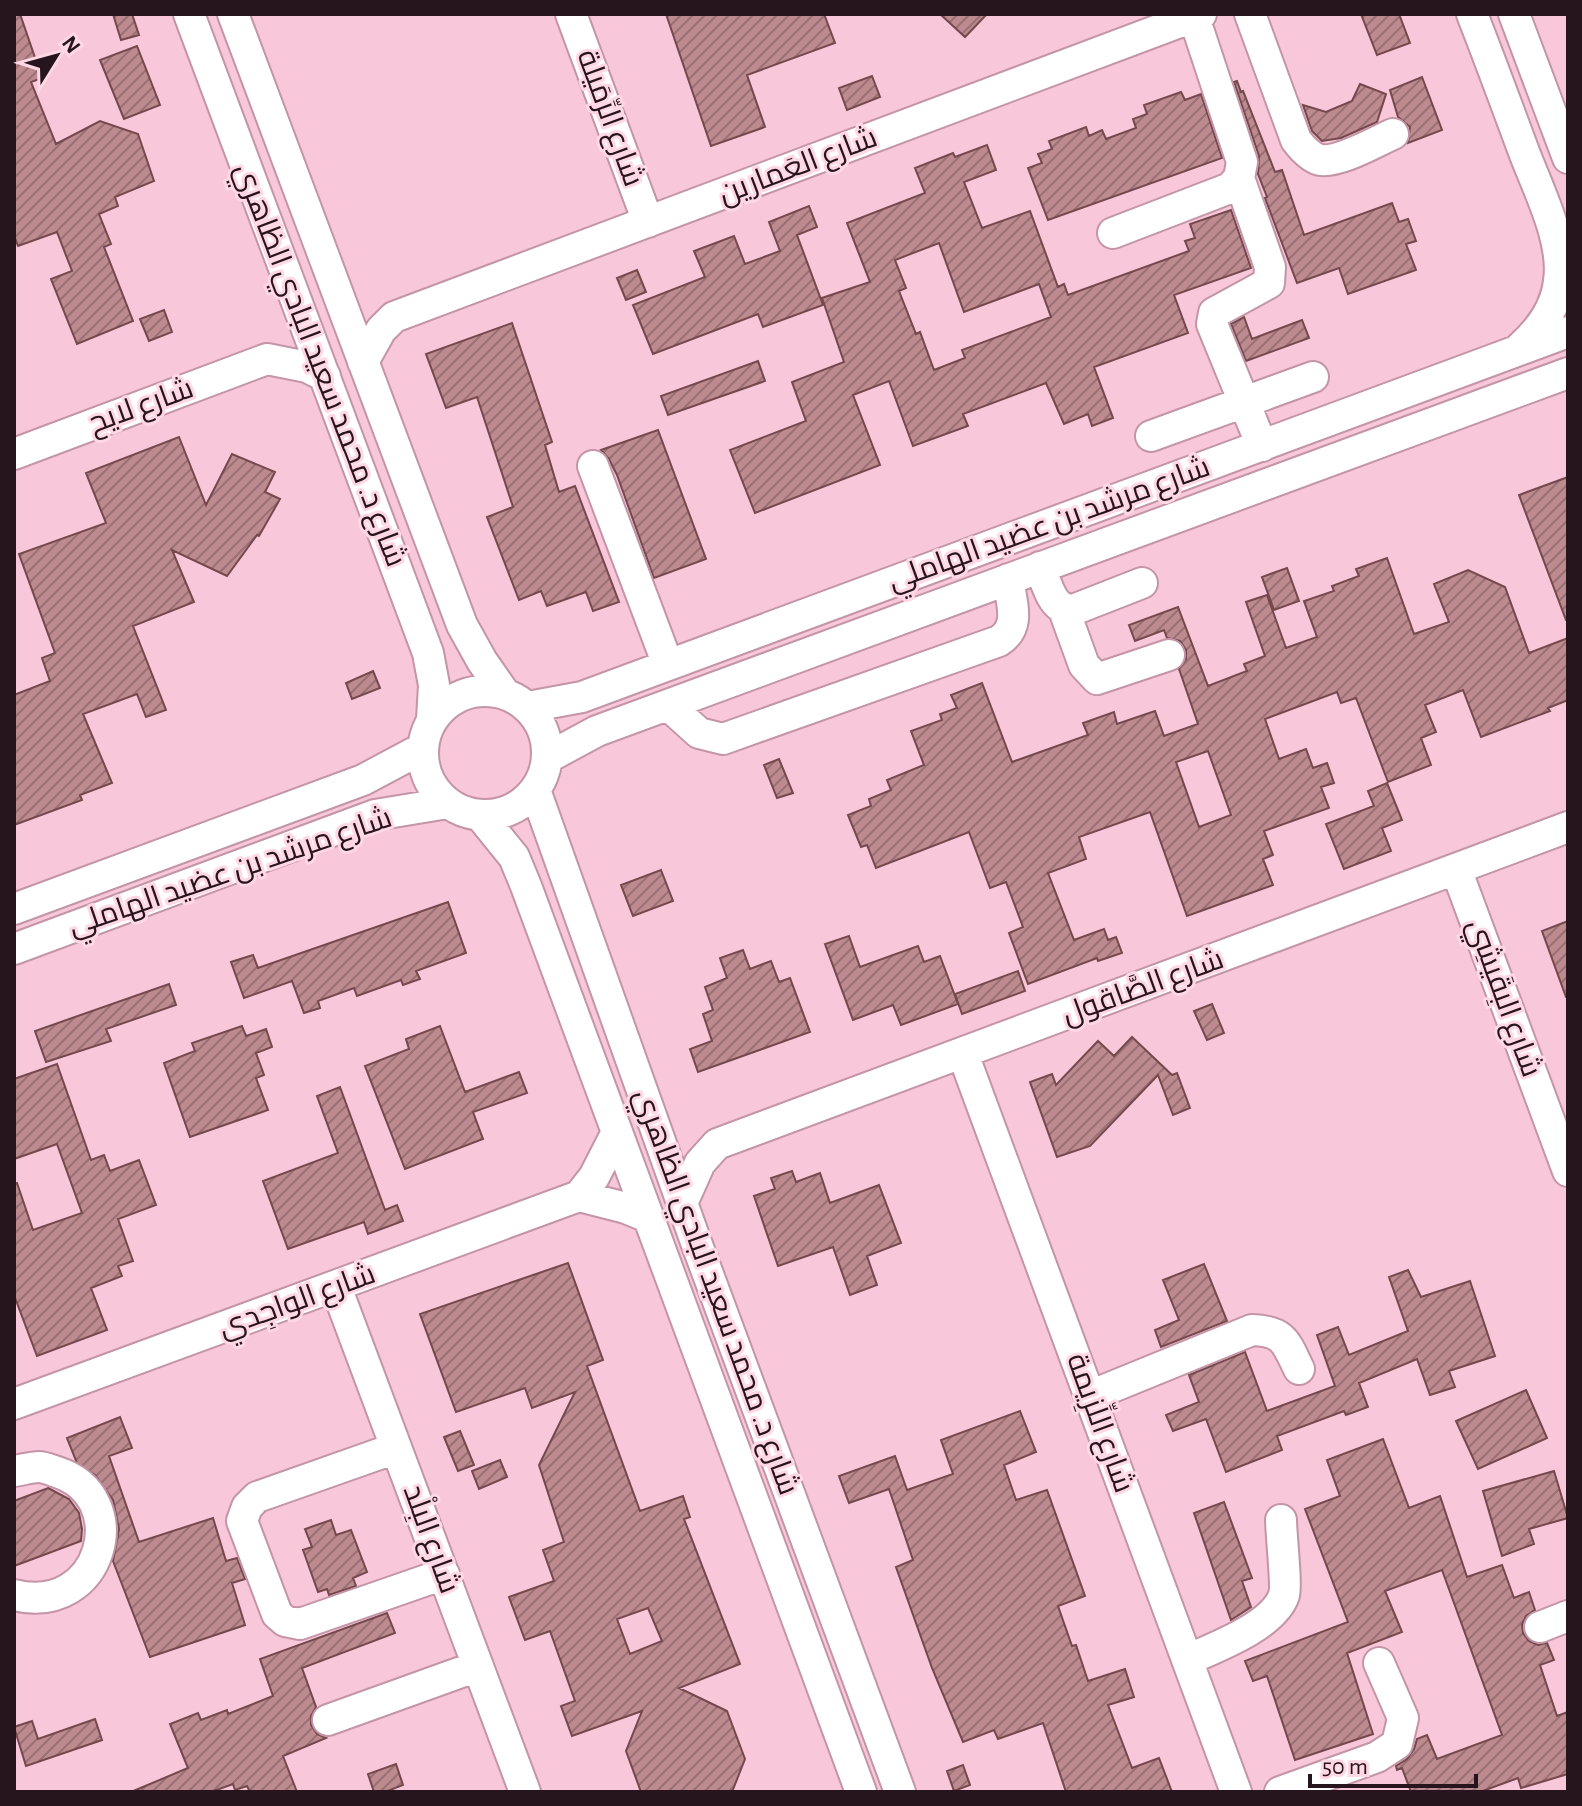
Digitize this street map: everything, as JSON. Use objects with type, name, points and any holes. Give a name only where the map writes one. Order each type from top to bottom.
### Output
[{"type":"street","name":"شارع د. محمد سعيد البادي الظاهري","points":[[189,14],[428,653],[434,685],[432,719]]},
{"type":"street","name":"شارع د. محمد سعيد البادي الظاهري","points":[[233,14],[462,625],[482,661],[516,701]]},
{"type":"street","points":[[1250,14],[1296,140],[1306,152],[1319,160],[1335,159],[1393,134]]},
{"type":"street","points":[[1472,14],[1556,197],[1559,280],[1552,308],[1537,333],[1515,352]]},
{"type":"street","points":[[1514,14],[1568,158]]},
{"type":"street","points":[[1197,15],[1242,162],[1239,178],[1270,267],[1269,283],[1214,313],[1212,324],[1262,446]]},
{"type":"street","name":"شارع العَمارين","points":[[394,317],[648,222],[1141,25],[1197,15]]},
{"type":"street","name":"شارع الرِّمَيلة","points":[[580,17],[648,222]]},
{"type":"street","points":[[1113,233],[1230,188],[1239,178]]},
{"type":"street","points":[[258,199],[296,182]]},
{"type":"street","points":[[341,303],[373,314],[394,317]]},
{"type":"street","points":[[300,312],[267,359],[307,367],[325,376]]},
{"type":"street","points":[[363,362],[381,330],[394,317]]},
{"type":"street","name":"شارع مرشد بن عضيد الهاملي","points":[[516,701],[582,697],[1568,332]]},
{"type":"street","name":"شارع لايح","points":[[15,450],[267,359]]},
{"type":"street","name":"شارع مرشد بن عضيد الهاملي","points":[[547,758],[597,731],[1568,373]]},
{"type":"street","points":[[1151,436],[1313,377]]},
{"type":"street","points":[[593,466],[668,665]]},
{"type":"street","points":[[1040,567],[1056,605],[1064,610],[1073,610],[1142,583]]},
{"type":"street","points":[[668,705],[699,733],[723,739],[999,641],[1010,632],[1014,620],[1008,579]]},
{"type":"street","points":[[1064,610],[1084,665],[1097,679],[1169,655]]},
{"type":"street","points":[[477,690],[516,701],[539,722],[546,740],[547,758],[535,790],[520,805],[501,813],[480,815],[448,803],[434,788],[425,769],[425,733],[432,719],[444,705],[459,695],[477,690]]},
{"type":"street","name":"شارع مرشد بن عضيد الهاملي","points":[[14,909],[363,780],[423,748]]},
{"type":"street","name":"شارع د. محمد سعيد البادي الظاهري","points":[[535,790],[696,1242],[900,1792]]},
{"type":"street","name":"شارع مرشد بن عضيد الهاملي","points":[[14,949],[375,815],[448,803]]},
{"type":"street","name":"شارع د. محمد سعيد البادي الظاهري","points":[[480,815],[514,857],[861,1792]]},
{"type":"street","name":"شارع الصَّاقول","points":[[717,1144],[1568,827]]},
{"type":"street","name":"شارع البِقَيشِي","points":[[1456,869],[1558,1115],[1568,1169]]},
{"type":"street","name":"شارع اللِّزِيمة","points":[[963,1054],[1236,1792]]},
{"type":"street","points":[[654,1121],[689,1141],[717,1144]]},
{"type":"street","points":[[616,1134],[594,1177],[579,1196],[648,1217]]},
{"type":"street","points":[[683,1201],[700,1163],[717,1144]]},
{"type":"street","name":"شارع الواجِدي","points":[[14,1404],[579,1196]]},
{"type":"street","points":[[661,1252],[676,1264],[685,1263],[695,1254],[696,1242]]},
{"type":"street","name":"شارع البِلْد","points":[[336,1287],[525,1792]]},
{"type":"street","points":[[1090,1396],[1252,1330],[1268,1331],[1284,1338],[1299,1369]]},
{"type":"street","points":[[396,1448],[257,1497],[247,1507],[242,1521],[277,1614],[285,1621],[300,1624],[444,1574]]},
{"type":"street","points":[[14,1471],[40,1467],[70,1476],[93,1499],[102,1530],[96,1561],[77,1586],[48,1599],[14,1595]]},
{"type":"street","points":[[1187,1660],[1248,1633],[1269,1615],[1284,1595],[1281,1520]]},
{"type":"street","points":[[1280,1792],[1377,1757],[1397,1744],[1403,1718],[1379,1663]]},
{"type":"street","points":[[328,1720],[478,1666]]},
{"type":"building","points":[[14,14],[20,14],[42,78],[31,82],[56,144],[100,121],[138,134],[154,181],[115,197],[118,206],[99,214],[111,244],[104,247],[133,321],[77,344],[51,279],[72,271],[57,232],[18,246],[14,235]]},
{"type":"building","points":[[113,14],[132,14],[139,35],[121,40]]},
{"type":"building","points":[[666,14],[824,14],[835,43],[747,75],[765,127],[711,146]]},
{"type":"building","points":[[940,14],[987,14],[965,37]]},
{"type":"building","points":[[1361,14],[1399,14],[1410,43],[1377,55]]},
{"type":"building","points":[[137,46],[160,105],[124,119],[100,60]]},
{"type":"building","points":[[872,76],[880,97],[847,110],[839,88]]},
{"type":"building","points":[[1422,77],[1442,130],[1408,143],[1410,127],[1398,117],[1390,90]]},
{"type":"building","points":[[1237,81],[1275,172],[1282,170],[1304,235],[1392,203],[1399,222],[1408,219],[1416,241],[1406,244],[1416,270],[1348,294],[1339,268],[1297,283],[1265,198],[1258,174],[1259,156],[1234,82]]},
{"type":"building","points":[[1360,84],[1386,94],[1377,122],[1341,138],[1322,141],[1312,131],[1303,105],[1326,112],[1352,101]]},
{"type":"building","points":[[1181,92],[1185,100],[1201,94],[1222,158],[1048,220],[1028,168],[1042,163],[1038,154],[1052,149],[1049,141],[1086,127],[1089,136],[1102,130],[1106,139],[1136,128],[1133,119],[1147,114],[1144,105]]},
{"type":"building","points":[[987,145],[996,170],[964,182],[982,228],[1030,211],[1058,287],[1064,284],[1068,295],[1189,251],[1185,241],[1195,238],[1190,224],[1231,210],[1251,268],[1174,295],[1188,333],[1094,367],[1113,418],[1092,426],[1088,414],[1064,424],[1046,383],[963,414],[968,426],[913,446],[889,381],[853,395],[880,465],[755,513],[730,450],[806,421],[792,382],[844,362],[822,298],[870,282],[847,223],[925,193],[915,168],[953,153],[955,157]],"holes":[[[939,243],[964,312],[1039,284],[1051,317],[962,350],[965,358],[934,370],[920,332],[916,334],[899,291],[906,288],[895,260]]]},
{"type":"building","points":[[809,206],[817,227],[797,235],[823,305],[763,327],[758,314],[653,354],[633,305],[705,277],[694,251],[734,236],[745,264],[780,251],[769,222]]},
{"type":"building","points":[[637,270],[646,292],[626,300],[617,278]]},
{"type":"building","points":[[164,310],[172,332],[149,341],[140,319]]},
{"type":"building","points":[[1244,317],[1252,339],[1302,320],[1309,338],[1246,361],[1231,324]]},
{"type":"building","points":[[512,323],[552,442],[545,445],[559,492],[575,486],[619,602],[593,611],[586,592],[547,606],[541,591],[519,600],[487,517],[513,507],[477,397],[446,408],[426,354]]},
{"type":"building","points":[[758,361],[765,381],[668,415],[661,396]]},
{"type":"building","points":[[658,430],[706,559],[654,578],[617,475],[601,450]]},
{"type":"building","points":[[179,437],[206,505],[232,454],[275,472],[265,492],[280,499],[259,536],[227,576],[172,550],[194,602],[133,626],[166,710],[146,717],[137,694],[83,714],[112,783],[80,795],[82,800],[14,825],[14,695],[50,681],[42,658],[55,653],[19,554],[106,523],[86,473]]},
{"type":"building","points":[[1568,477],[1568,620],[1566,620],[1519,495]]},
{"type":"building","points":[[1387,558],[1414,634],[1449,622],[1434,584],[1468,570],[1505,587],[1529,653],[1568,638],[1568,700],[1548,708],[1550,711],[1481,737],[1463,690],[1425,705],[1436,732],[1421,738],[1431,765],[1388,782],[1356,698],[1341,703],[1337,692],[1265,719],[1279,759],[1306,749],[1313,768],[1327,763],[1334,783],[1321,787],[1329,808],[1264,831],[1273,855],[1263,859],[1273,885],[1187,916],[1150,812],[1079,837],[1086,859],[1048,873],[1074,940],[1104,929],[1108,940],[1116,937],[1122,953],[1098,961],[1097,958],[1028,984],[1009,933],[1023,927],[1006,882],[990,888],[969,832],[876,868],[867,845],[861,847],[848,815],[871,806],[869,799],[891,790],[887,780],[924,765],[911,731],[942,720],[940,714],[957,708],[951,695],[982,683],[1012,762],[1088,735],[1083,723],[1114,712],[1117,724],[1155,711],[1164,736],[1198,724],[1179,669],[1186,659],[1186,650],[1180,641],[1167,638],[1164,630],[1135,641],[1129,625],[1178,607],[1208,686],[1247,671],[1244,664],[1265,656],[1246,602],[1267,595],[1286,648],[1317,637],[1304,601],[1334,591],[1332,586],[1359,576],[1356,569]],"holes":[[[1208,751],[1231,815],[1199,827],[1176,762]]]},
{"type":"building","points":[[1287,568],[1299,601],[1274,610],[1262,577]]},
{"type":"building","points":[[373,671],[380,688],[352,699],[346,683]]},
{"type":"building","points":[[779,759],[793,793],[777,798],[764,765]]},
{"type":"building","points":[[1387,783],[1402,820],[1382,828],[1391,851],[1344,869],[1326,824],[1374,806],[1368,791]]},
{"type":"building","points":[[661,870],[673,901],[633,916],[621,885]]},
{"type":"building","points":[[448,902],[466,953],[416,971],[420,979],[403,985],[401,980],[357,996],[354,988],[318,1001],[320,1008],[304,1013],[292,981],[244,998],[231,962],[253,955],[258,968]]},
{"type":"building","points":[[1568,921],[1568,997],[1566,997],[1542,931]]},
{"type":"building","points":[[849,936],[860,967],[918,946],[924,962],[940,956],[958,1004],[901,1025],[893,1005],[853,1020],[825,944]]},
{"type":"building","points":[[743,950],[750,969],[771,961],[779,982],[790,978],[810,1032],[698,1072],[690,1049],[712,1041],[703,1014],[713,1010],[705,987],[727,978],[720,958]]},
{"type":"building","points":[[1018,971],[1025,991],[962,1014],[955,994]]},
{"type":"building","points":[[169,984],[176,1005],[106,1029],[111,1041],[46,1062],[35,1031]]},
{"type":"building","points":[[1212,1004],[1224,1033],[1207,1040],[1194,1011]]},
{"type":"building","points":[[242,1026],[246,1036],[266,1029],[272,1047],[256,1053],[264,1075],[256,1078],[268,1110],[190,1137],[164,1063],[195,1051],[192,1043]]},
{"type":"building","points":[[440,1026],[465,1092],[519,1072],[527,1093],[473,1112],[483,1139],[405,1169],[365,1066],[409,1049],[406,1039]]},
{"type":"building","points":[[1132,1037],[1172,1075],[1177,1073],[1190,1108],[1173,1115],[1158,1075],[1090,1146],[1057,1157],[1030,1082],[1052,1074],[1056,1085],[1098,1041],[1114,1056]]},
{"type":"building","points":[[57,1064],[91,1160],[104,1155],[110,1171],[139,1160],[156,1205],[118,1219],[133,1261],[118,1266],[122,1276],[91,1288],[107,1330],[37,1356],[14,1295],[14,1184],[17,1183],[33,1230],[82,1213],[57,1144],[14,1159],[14,1079]]},
{"type":"building","points":[[340,1087],[385,1210],[397,1205],[403,1221],[368,1234],[364,1222],[288,1249],[263,1181],[338,1153],[317,1096]]},
{"type":"building","points":[[792,1171],[796,1182],[820,1173],[830,1203],[879,1185],[901,1243],[867,1256],[877,1285],[850,1295],[833,1247],[778,1266],[754,1196],[775,1189],[771,1178]]},
{"type":"building","points":[[568,1263],[603,1360],[587,1366],[640,1511],[683,1496],[690,1517],[684,1519],[740,1664],[679,1688],[727,1711],[745,1759],[732,1792],[641,1792],[626,1751],[642,1711],[572,1736],[561,1706],[575,1701],[550,1631],[525,1640],[509,1597],[554,1581],[543,1550],[564,1542],[539,1465],[575,1392],[532,1408],[525,1388],[456,1412],[420,1314]],"holes":[[[648,1608],[662,1641],[630,1654],[617,1619]]]},
{"type":"building","points":[[1204,1264],[1227,1321],[1161,1347],[1155,1330],[1179,1320],[1163,1280]]},
{"type":"building","points":[[1408,1270],[1421,1297],[1470,1281],[1495,1356],[1449,1371],[1455,1387],[1430,1395],[1417,1359],[1359,1383],[1368,1407],[1346,1415],[1344,1411],[1277,1436],[1282,1450],[1226,1472],[1206,1419],[1173,1431],[1166,1415],[1199,1402],[1189,1375],[1245,1352],[1267,1411],[1335,1386],[1317,1335],[1338,1327],[1349,1355],[1408,1331],[1389,1277]]},
{"type":"building","points":[[1526,1390],[1547,1438],[1478,1469],[1456,1421]]},
{"type":"building","points":[[1020,1411],[1036,1452],[1004,1465],[1016,1500],[1047,1490],[1085,1596],[1058,1606],[1072,1646],[1076,1645],[1088,1681],[1125,1669],[1134,1697],[1108,1705],[1132,1768],[1159,1758],[1172,1792],[1066,1792],[1043,1723],[998,1739],[994,1730],[963,1742],[932,1668],[896,1567],[913,1560],[889,1489],[849,1503],[839,1476],[895,1456],[907,1490],[953,1474],[941,1440]]},
{"type":"building","points":[[120,1417],[132,1448],[109,1456],[139,1542],[213,1518],[226,1561],[237,1558],[245,1579],[232,1583],[245,1625],[150,1657],[113,1561],[119,1529],[113,1500],[95,1475],[77,1463],[67,1438]]},
{"type":"building","points":[[460,1431],[474,1465],[458,1471],[444,1437]]},
{"type":"building","points":[[1383,1439],[1409,1508],[1440,1496],[1467,1577],[1502,1565],[1514,1598],[1529,1592],[1535,1610],[1526,1616],[1523,1633],[1529,1641],[1538,1645],[1547,1643],[1554,1660],[1540,1665],[1557,1716],[1568,1712],[1568,1774],[1521,1788],[1518,1778],[1480,1792],[1411,1792],[1402,1768],[1397,1770],[1396,1766],[1407,1759],[1417,1739],[1427,1735],[1437,1759],[1502,1735],[1442,1570],[1385,1591],[1402,1632],[1347,1653],[1373,1734],[1295,1760],[1267,1676],[1253,1681],[1245,1661],[1348,1622],[1305,1509],[1340,1496],[1327,1460]]},
{"type":"building","points":[[500,1460],[507,1477],[479,1489],[472,1471]]},
{"type":"building","points":[[1554,1471],[1568,1518],[1529,1529],[1534,1544],[1502,1556],[1483,1491]]},
{"type":"building","points":[[48,1488],[69,1499],[79,1513],[81,1541],[14,1566],[14,1501]]},
{"type":"building","points":[[1224,1502],[1252,1578],[1242,1581],[1251,1607],[1231,1620],[1194,1513]]},
{"type":"building","points":[[331,1520],[336,1535],[351,1530],[367,1572],[353,1578],[356,1586],[329,1595],[327,1589],[318,1592],[303,1550],[312,1547],[305,1529]]},
{"type":"building","points":[[387,1613],[395,1633],[302,1668],[316,1707],[311,1716],[311,1725],[317,1734],[326,1738],[283,1756],[297,1792],[250,1792],[247,1786],[235,1790],[233,1784],[211,1792],[131,1792],[188,1768],[170,1724],[198,1713],[201,1720],[227,1710],[228,1714],[273,1696],[260,1659]]},
{"type":"building","points":[[95,1719],[102,1740],[26,1766],[14,1727],[32,1721],[38,1739]]},
{"type":"building","points":[[396,1764],[403,1785],[385,1792],[374,1792],[368,1774]]},
{"type":"building","points":[[963,1765],[970,1785],[954,1791],[947,1771]]}]
